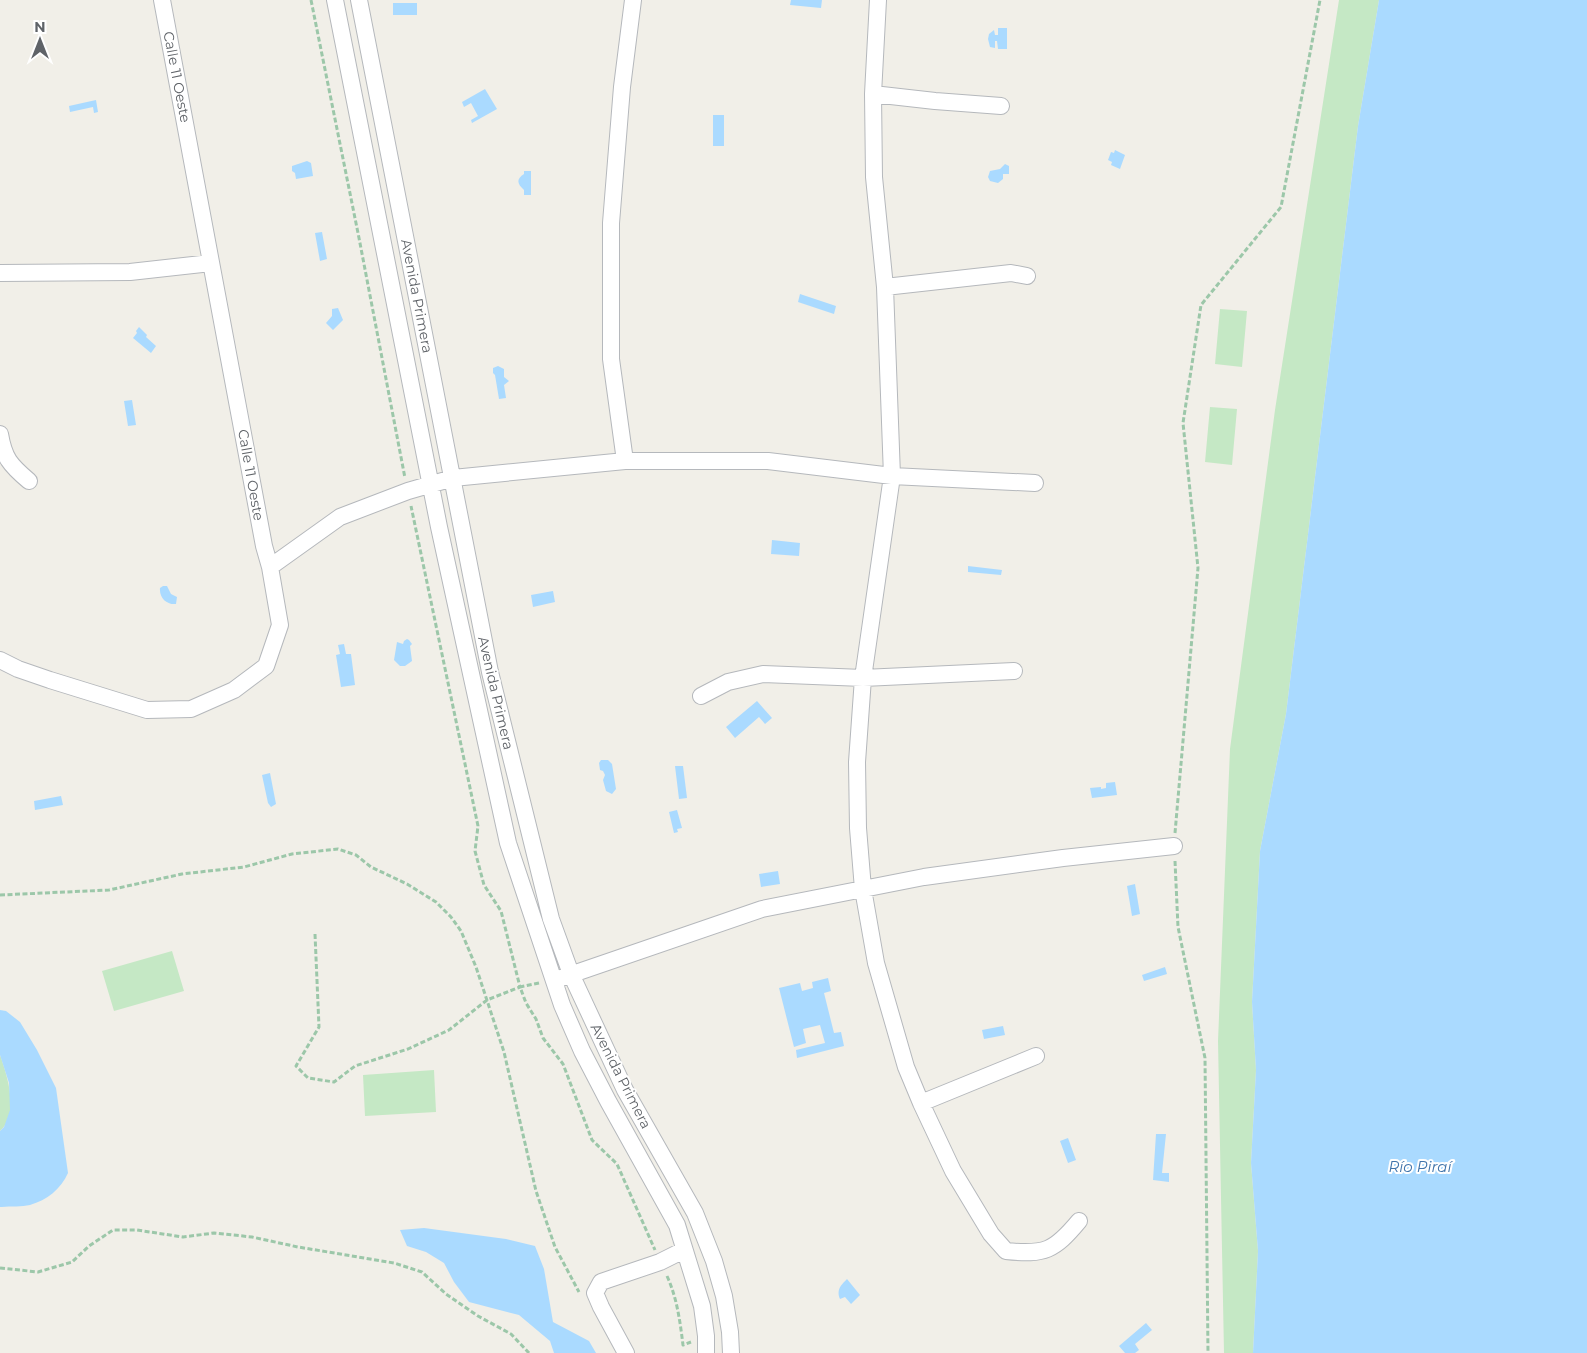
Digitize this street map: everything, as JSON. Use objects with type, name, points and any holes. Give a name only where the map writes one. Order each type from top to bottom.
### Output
[{"type":"street","name":"Calle 11 Oeste","points":[[0,660],[18,669],[50,680],[147,710],[191,709],[234,690],[266,666],[280,625],[162,0]]},
{"type":"street","name":"Avenida Primera","points":[[335,0],[439,527],[508,843],[552,981],[562,1006],[587,1059],[677,1225],[702,1306],[706,1353]]},
{"type":"street","name":"Avenida Primera","points":[[359,0],[490,672],[551,919],[571,974],[625,1090],[695,1213],[714,1260],[724,1296],[730,1332],[730,1353]]},
{"type":"street","points":[[625,461],[611,359],[611,223],[622,87],[634,0]]},
{"type":"street","points":[[878,0],[873,94],[874,177],[884,287],[892,476],[863,678],[856,762],[858,828],[863,889],[876,963],[906,1067],[920,1103],[953,1171],[991,1234],[1006,1251],[1030,1253],[1052,1247],[1066,1237],[1080,1221]]},
{"type":"street","points":[[873,94],[1002,106]]},
{"type":"street","points":[[0,274],[130,272],[212,263]]},
{"type":"street","points":[[884,287],[1012,273],[1027,276]]},
{"type":"street","points":[[0,434],[4,452],[18,471],[30,481]]},
{"type":"street","points":[[270,566],[340,517],[408,491],[453,478],[625,461],[768,461],[892,476],[1035,482]]},
{"type":"street","points":[[701,696],[728,682],[763,674],[863,678],[1014,671]]},
{"type":"street","points":[[552,981],[762,909],[924,877],[1063,858],[1174,846]]},
{"type":"street","points":[[920,1103],[1036,1056]]},
{"type":"street","points":[[626,1353],[595,1293],[601,1282],[660,1262],[684,1250]]},
{"type":"path","points":[[311,0],[358,229],[408,491],[478,826],[475,851],[484,885],[501,911],[520,987],[526,1003],[536,1019],[543,1038],[563,1064],[592,1140],[617,1164],[672,1286],[680,1316],[683,1345],[706,1336]]},
{"type":"path","points":[[1208,1353],[1205,1058],[1178,928],[1174,846],[1198,568],[1183,423],[1201,305],[1281,207],[1320,0]]},
{"type":"path","points":[[0,895],[109,890],[182,874],[244,868],[292,854],[338,849],[356,855],[371,868],[407,884],[436,902],[461,931],[487,1000],[504,1052],[536,1191],[555,1247],[580,1294]]},
{"type":"path","points":[[315,934],[319,1027],[296,1066],[308,1078],[334,1082],[355,1066],[408,1049],[449,1030],[487,1000],[520,987],[552,981]]},
{"type":"path","points":[[0,1268],[38,1272],[72,1262],[89,1246],[113,1230],[137,1230],[183,1237],[214,1233],[252,1237],[298,1247],[394,1263],[422,1272],[446,1294],[478,1316],[511,1334],[529,1353]]},
{"type":"green space","points":[[1339,0],[1379,0],[1358,126],[1286,714],[1260,851],[1252,1002],[1256,1070],[1251,1163],[1258,1251],[1253,1353],[1224,1353],[1218,1041],[1230,749],[1275,410]]},
{"type":"green space","points":[[1220,309],[1247,311],[1242,367],[1215,364]]},
{"type":"green space","points":[[1210,407],[1237,409],[1232,465],[1205,462]]},
{"type":"green space","points":[[172,951],[184,991],[114,1011],[102,971]]},
{"type":"green space","points":[[0,1055],[6,1073],[11,1105],[6,1124],[0,1131]]},
{"type":"green space","points":[[434,1070],[436,1112],[365,1116],[363,1075]]},
{"type":"water","points":[[791,0],[822,0],[821,8],[790,5]]},
{"type":"water","name":"Río Piraí","points":[[1379,0],[1587,0],[1587,1353],[1253,1353],[1258,1251],[1251,1163],[1256,1070],[1252,1002],[1260,851],[1286,714],[1358,126]]},
{"type":"water","points":[[393,3],[417,3],[417,15],[393,15]]},
{"type":"water","points":[[998,28],[1007,28],[1007,49],[998,49],[997,41],[995,41],[995,48],[990,47],[989,34],[994,30],[995,35],[998,35]]},
{"type":"water","points":[[485,89],[497,109],[472,123],[471,120],[478,116],[471,103],[464,107],[462,102]]},
{"type":"water","points":[[96,100],[98,112],[94,113],[93,107],[70,112],[69,106]]},
{"type":"water","points":[[713,115],[724,115],[724,146],[713,146]]},
{"type":"water","points":[[1115,150],[1125,155],[1120,169],[1111,165],[1112,162],[1108,160],[1111,152],[1114,153]]},
{"type":"water","points":[[307,161],[311,163],[313,176],[296,179],[292,166]]},
{"type":"water","points":[[1005,164],[1009,166],[1009,174],[1003,174],[1003,179],[998,183],[990,181],[988,177],[990,171],[1000,169]]},
{"type":"water","points":[[524,171],[531,171],[531,195],[524,195],[524,190],[519,184]]},
{"type":"water","points":[[322,232],[327,259],[320,261],[315,233]]},
{"type":"water","points":[[800,294],[836,306],[834,314],[798,302]]},
{"type":"water","points":[[338,308],[343,320],[333,330],[326,323],[332,316],[332,309]]},
{"type":"water","points":[[139,327],[156,346],[151,353],[133,338]]},
{"type":"water","points":[[498,366],[504,369],[504,377],[509,381],[504,385],[506,398],[499,399],[493,373],[493,368]]},
{"type":"water","points":[[132,400],[136,425],[128,426],[124,401]]},
{"type":"water","points":[[772,540],[800,543],[799,556],[771,554]]},
{"type":"water","points":[[968,566],[1002,570],[1001,575],[968,572]]},
{"type":"water","points":[[167,586],[171,594],[177,597],[176,604],[162,598],[160,588]]},
{"type":"water","points":[[553,591],[555,602],[533,607],[531,595]]},
{"type":"water","points":[[407,639],[412,644],[410,646],[412,661],[405,666],[400,666],[394,660],[397,642],[403,644]]},
{"type":"water","points":[[344,644],[346,654],[351,654],[355,685],[341,687],[336,655],[340,654],[338,645]]},
{"type":"water","points":[[757,701],[772,718],[765,724],[759,717],[735,738],[726,727]]},
{"type":"water","points":[[601,760],[608,760],[612,764],[616,789],[612,794],[606,791],[603,780],[605,775],[600,770],[599,763]]},
{"type":"water","points":[[675,766],[683,766],[687,798],[679,799]]},
{"type":"water","points":[[270,773],[276,804],[271,807],[268,803],[262,775]]},
{"type":"water","points":[[1115,782],[1117,795],[1092,798],[1090,788],[1106,788],[1106,783]]},
{"type":"water","points":[[61,796],[63,805],[35,810],[34,801]]},
{"type":"water","points":[[677,810],[682,828],[677,829],[678,832],[674,833],[669,812]]},
{"type":"water","points":[[778,871],[780,884],[761,887],[759,874]]},
{"type":"water","points":[[1135,884],[1140,914],[1132,916],[1127,886]]},
{"type":"water","points":[[1165,967],[1167,974],[1144,981],[1142,975]]},
{"type":"water","points":[[828,978],[831,991],[824,993],[834,1033],[841,1032],[844,1046],[797,1058],[796,1050],[825,1043],[820,1025],[803,1029],[806,1043],[794,1047],[779,988],[800,983],[802,991],[813,988],[812,982]]},
{"type":"water","points":[[0,1010],[6,1011],[20,1022],[37,1050],[56,1088],[68,1173],[53,1193],[27,1206],[0,1207],[0,1131],[4,1127],[10,1110],[9,1083],[0,1055]]},
{"type":"water","points":[[1003,1026],[1005,1035],[984,1039],[982,1030]]},
{"type":"water","points":[[1156,1134],[1166,1134],[1162,1173],[1169,1173],[1169,1182],[1153,1180]]},
{"type":"water","points":[[1068,1138],[1076,1160],[1068,1163],[1060,1141]]},
{"type":"water","points":[[424,1228],[506,1239],[535,1246],[544,1269],[553,1322],[589,1341],[596,1353],[554,1353],[550,1341],[519,1315],[469,1302],[454,1282],[444,1263],[426,1252],[407,1246],[400,1230]]},
{"type":"water","points":[[847,1279],[860,1295],[851,1304],[845,1297],[840,1299],[839,1296],[840,1288]]},
{"type":"water","points":[[1146,1323],[1152,1330],[1135,1344],[1139,1350],[1135,1353],[1125,1353],[1119,1346]]}]
